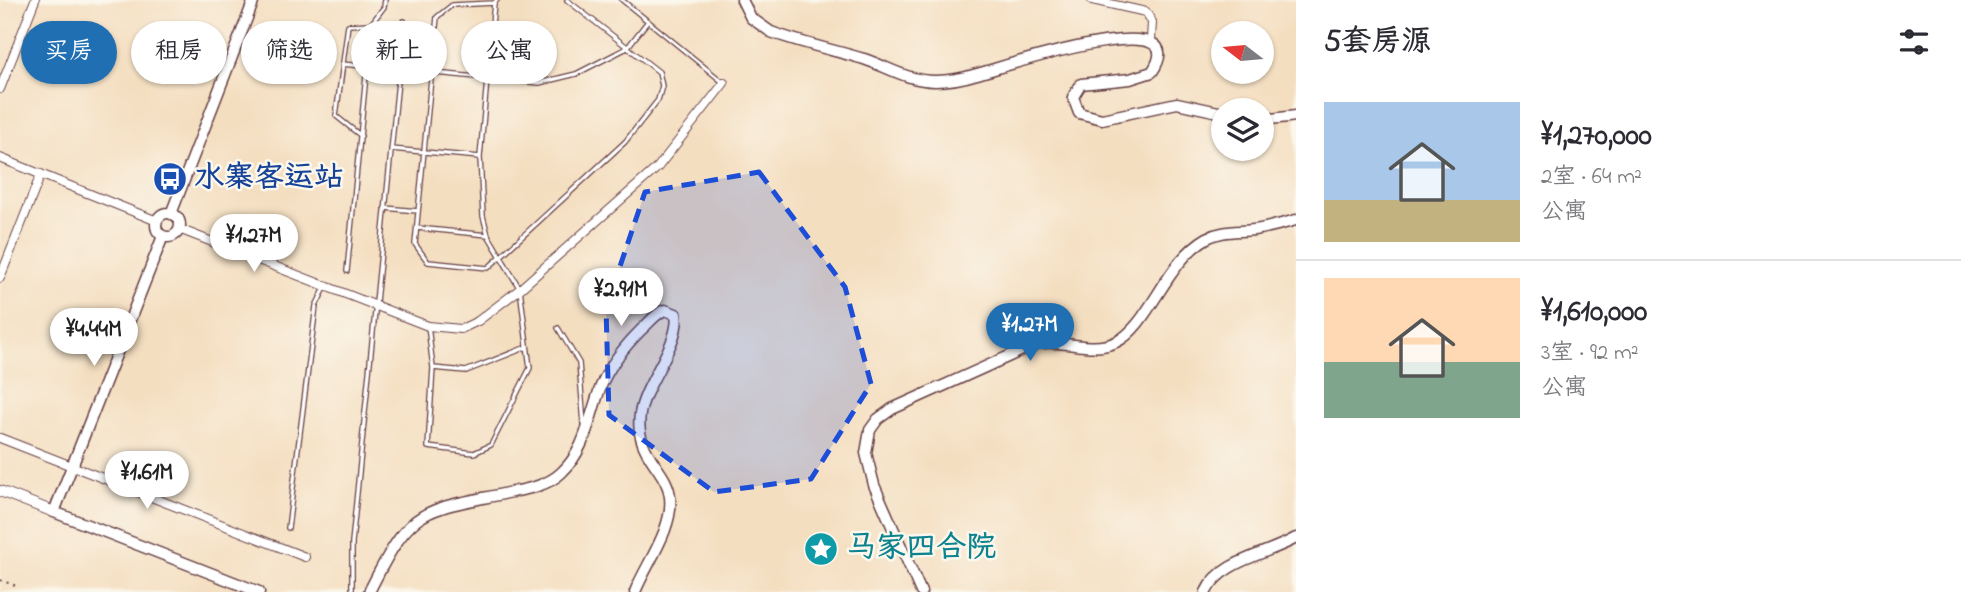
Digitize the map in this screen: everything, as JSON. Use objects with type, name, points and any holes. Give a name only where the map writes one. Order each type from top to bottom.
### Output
[{"type":"main road","points":[[171,214],[254,0]]},
{"type":"main road","points":[[742,0],[751,18],[771,32],[925,80],[976,75],[1059,48],[1129,36],[1151,40],[1157,56],[1152,72],[1130,79],[1081,84],[1073,97],[1079,113],[1102,119],[1177,103],[1211,110]]},
{"type":"main road","points":[[1274,119],[1296,116]]},
{"type":"main road","points":[[171,214],[179,222],[179,229],[174,236],[163,236],[157,229],[157,221],[163,215],[171,214]]},
{"type":"main road","points":[[921,592],[869,467],[867,440],[878,419],[926,393],[1036,344],[1055,341],[1095,347],[1119,341],[1135,326],[1171,273],[1199,243],[1221,232],[1266,229],[1296,220]]},
{"type":"main road","points":[[163,236],[54,512],[259,592]]},
{"type":"main road","points":[[369,592],[392,545],[418,518],[445,505],[518,491],[551,481],[573,460],[587,432],[601,386],[617,356],[661,311],[673,312],[677,318],[676,330],[647,392],[639,420],[647,455],[668,489],[670,508],[635,592]]},
{"type":"main road","points":[[1206,592],[1214,579],[1226,570],[1296,538]]},
{"type":"street","points":[[0,89],[35,0]]},
{"type":"street","points":[[1092,0],[1147,13],[1153,26],[1151,40]]},
{"type":"street","points":[[179,229],[428,326],[461,329],[478,321],[520,289],[658,167],[724,83]]},
{"type":"street","points":[[0,158],[157,221]]},
{"type":"street","points":[[0,278],[41,174]]},
{"type":"street","points":[[0,438],[304,557]]},
{"type":"street","points":[[0,491],[54,512]]},
{"type":"lane","points":[[373,21],[384,7],[384,0]]},
{"type":"lane","points":[[431,84],[415,244],[428,262],[488,268],[625,142],[658,100],[662,86],[659,72],[567,0]]},
{"type":"lane","points":[[622,0],[724,83]]},
{"type":"lane","points":[[437,21],[452,5],[495,1],[493,21]]},
{"type":"lane","points":[[557,79],[576,74],[626,48],[648,21]]},
{"type":"lane","points":[[351,24],[348,24],[336,116],[361,136]]},
{"type":"lane","points":[[342,64],[351,65]]},
{"type":"lane","points":[[347,271],[365,84]]},
{"type":"lane","points":[[352,592],[352,543],[398,84]]},
{"type":"lane","points":[[428,326],[433,368],[428,447],[474,453],[491,445],[530,368],[520,289],[488,235],[483,216],[480,158],[487,84]]},
{"type":"lane","points":[[391,149],[480,158]]},
{"type":"lane","points":[[385,208],[418,212]]},
{"type":"lane","points":[[417,228],[488,235]]},
{"type":"lane","points":[[288,528],[316,306],[326,286]]},
{"type":"lane","points":[[558,328],[579,363],[582,416],[587,432]]},
{"type":"lane","points":[[433,368],[466,371],[527,347]]},
{"type":"path","points":[[0,580],[17,586]]},
{"type":"highlighted area","points":[[759,172],[845,287],[871,384],[811,479],[714,492],[609,415],[606,308],[645,192]]},
{"type":"place","name":"水寨客运站","points":[[170,179]]},
{"type":"place","name":"马家四合院","points":[[821,549]]}]
